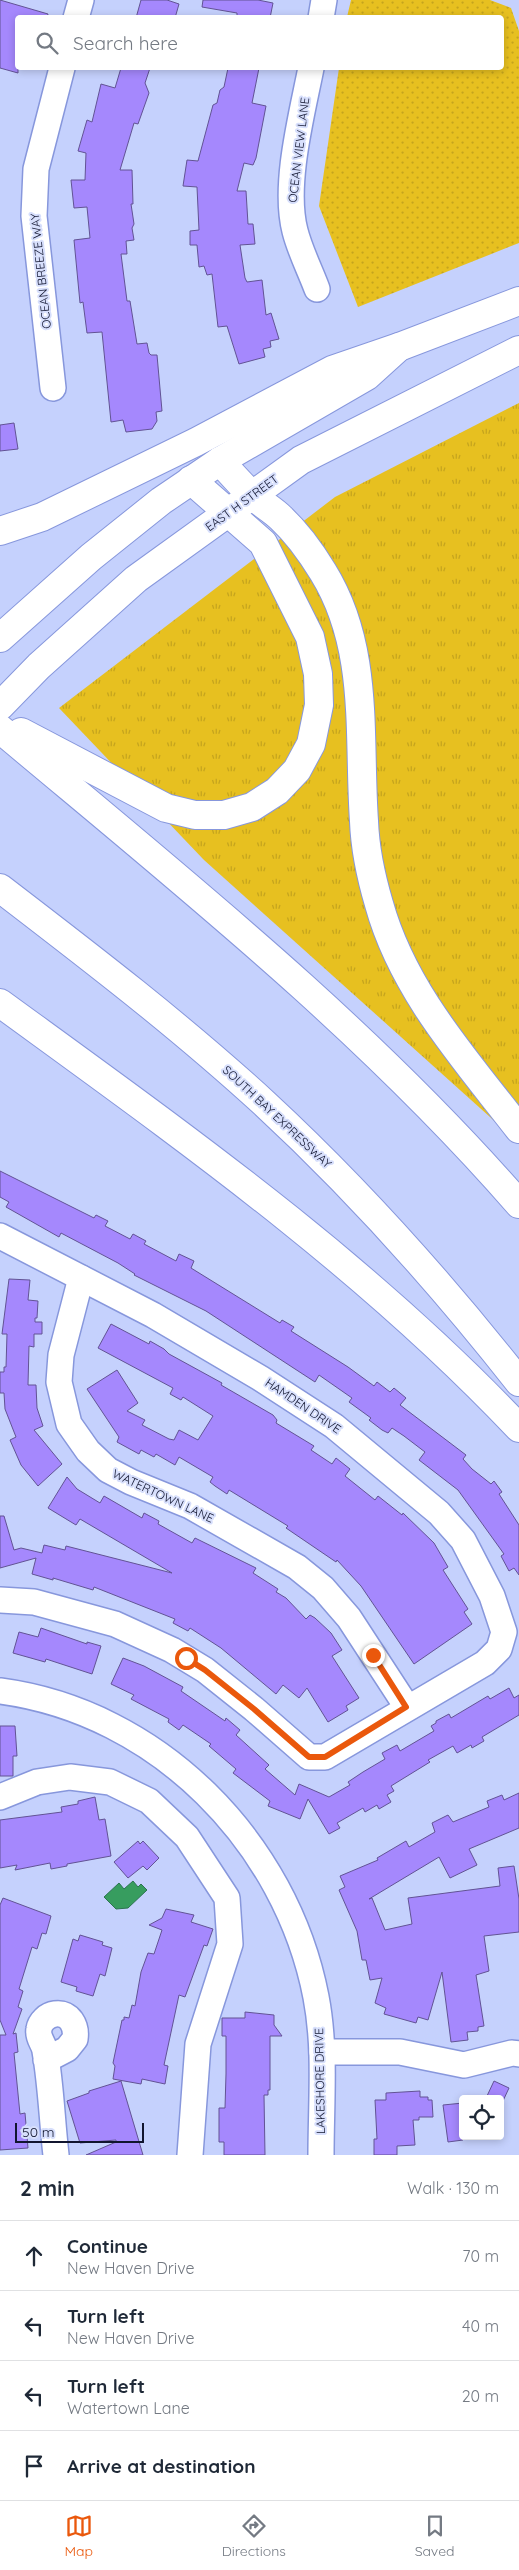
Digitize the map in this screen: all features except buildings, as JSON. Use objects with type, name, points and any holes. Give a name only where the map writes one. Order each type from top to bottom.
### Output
[{"type":"main road","points":[[0,532],[42,517],[188,445],[332,370],[399,347],[519,301]]},
{"type":"main road","points":[[0,638],[91,557],[161,501],[220,461],[367,376],[399,347]]},
{"type":"main road","name":"EAST H STREET","points":[[0,706],[39,666],[129,585],[301,460],[519,350]]},
{"type":"main road","points":[[220,461],[252,496],[281,518],[322,571],[333,590],[349,630],[358,679],[367,850],[379,905],[399,958],[412,983],[437,1022],[519,1129]]},
{"type":"main road","points":[[0,729],[60,764],[166,808],[195,815],[209,816],[238,812],[259,803],[277,791],[297,770],[311,744],[317,718],[319,692],[315,655],[302,620],[263,543],[191,480]]},
{"type":"main road","points":[[0,721],[60,764],[313,994],[409,1085],[519,1204]]},
{"type":"main road","name":"SOUTH BAY EXPRESSWAY","points":[[0,888],[114,976],[215,1060],[312,1149],[402,1243],[519,1382]]},
{"type":"main road","points":[[0,908],[114,976]]},
{"type":"main road","points":[[0,1003],[228,1170],[317,1240],[415,1326],[519,1428]]},
{"type":"street","points":[[77,15],[82,0]]},
{"type":"street","points":[[321,15],[324,0]]},
{"type":"street","name":"OCEAN BREEZE WAY","points":[[53,388],[34,216],[36,168],[61,70]]},
{"type":"street","name":"OCEAN VIEW LANE","points":[[311,70],[299,125],[290,201],[295,231],[318,289]]},
{"type":"street","name":"HAMDEN DRIVE","points":[[0,1236],[169,1324],[260,1378],[334,1426],[439,1513],[463,1540],[492,1596],[504,1632],[499,1649],[485,1663],[406,1707]]},
{"type":"street","name":"WATERTOWN LANE","points":[[82,1278],[61,1356],[59,1382],[69,1424],[88,1451],[108,1470],[131,1482],[190,1506],[298,1567],[322,1588],[349,1618],[406,1707]]},
{"type":"street","points":[[0,1600],[34,1602],[116,1624],[172,1650],[205,1670],[236,1694],[309,1757],[325,1757],[406,1707]]},
{"type":"street","name":"LAKESHORE DRIVE","points":[[0,1691],[42,1699],[72,1709],[130,1736],[182,1772],[228,1815],[266,1866],[293,1919],[310,1971],[320,2024],[322,2052],[321,2155]]},
{"type":"street","points":[[0,1797],[37,1782],[70,1777],[110,1782],[149,1801],[176,1826],[187,1837],[227,1898],[230,1944],[198,2044],[190,2155]]},
{"type":"street","points":[[322,2052],[400,2052],[464,2065],[512,2053],[519,2054]]},
{"type":"street","points":[[46,2060],[56,2155]]},
{"type":"green space","points":[[351,0],[490,0],[511,8],[519,31],[519,243],[358,307],[319,206],[339,70],[504,70],[504,15],[347,15]]},
{"type":"green space","points":[[519,403],[519,1143],[204,860],[59,708],[335,497]]},
{"type":"shaded area","points":[[133,1881],[138,1887],[141,1884],[147,1890],[128,1908],[116,1909],[104,1897],[119,1883],[124,1889]]},
{"type":"route","points":[[186,1658],[205,1670],[254,1709],[309,1757],[325,1757],[406,1707],[373,1655]]}]
